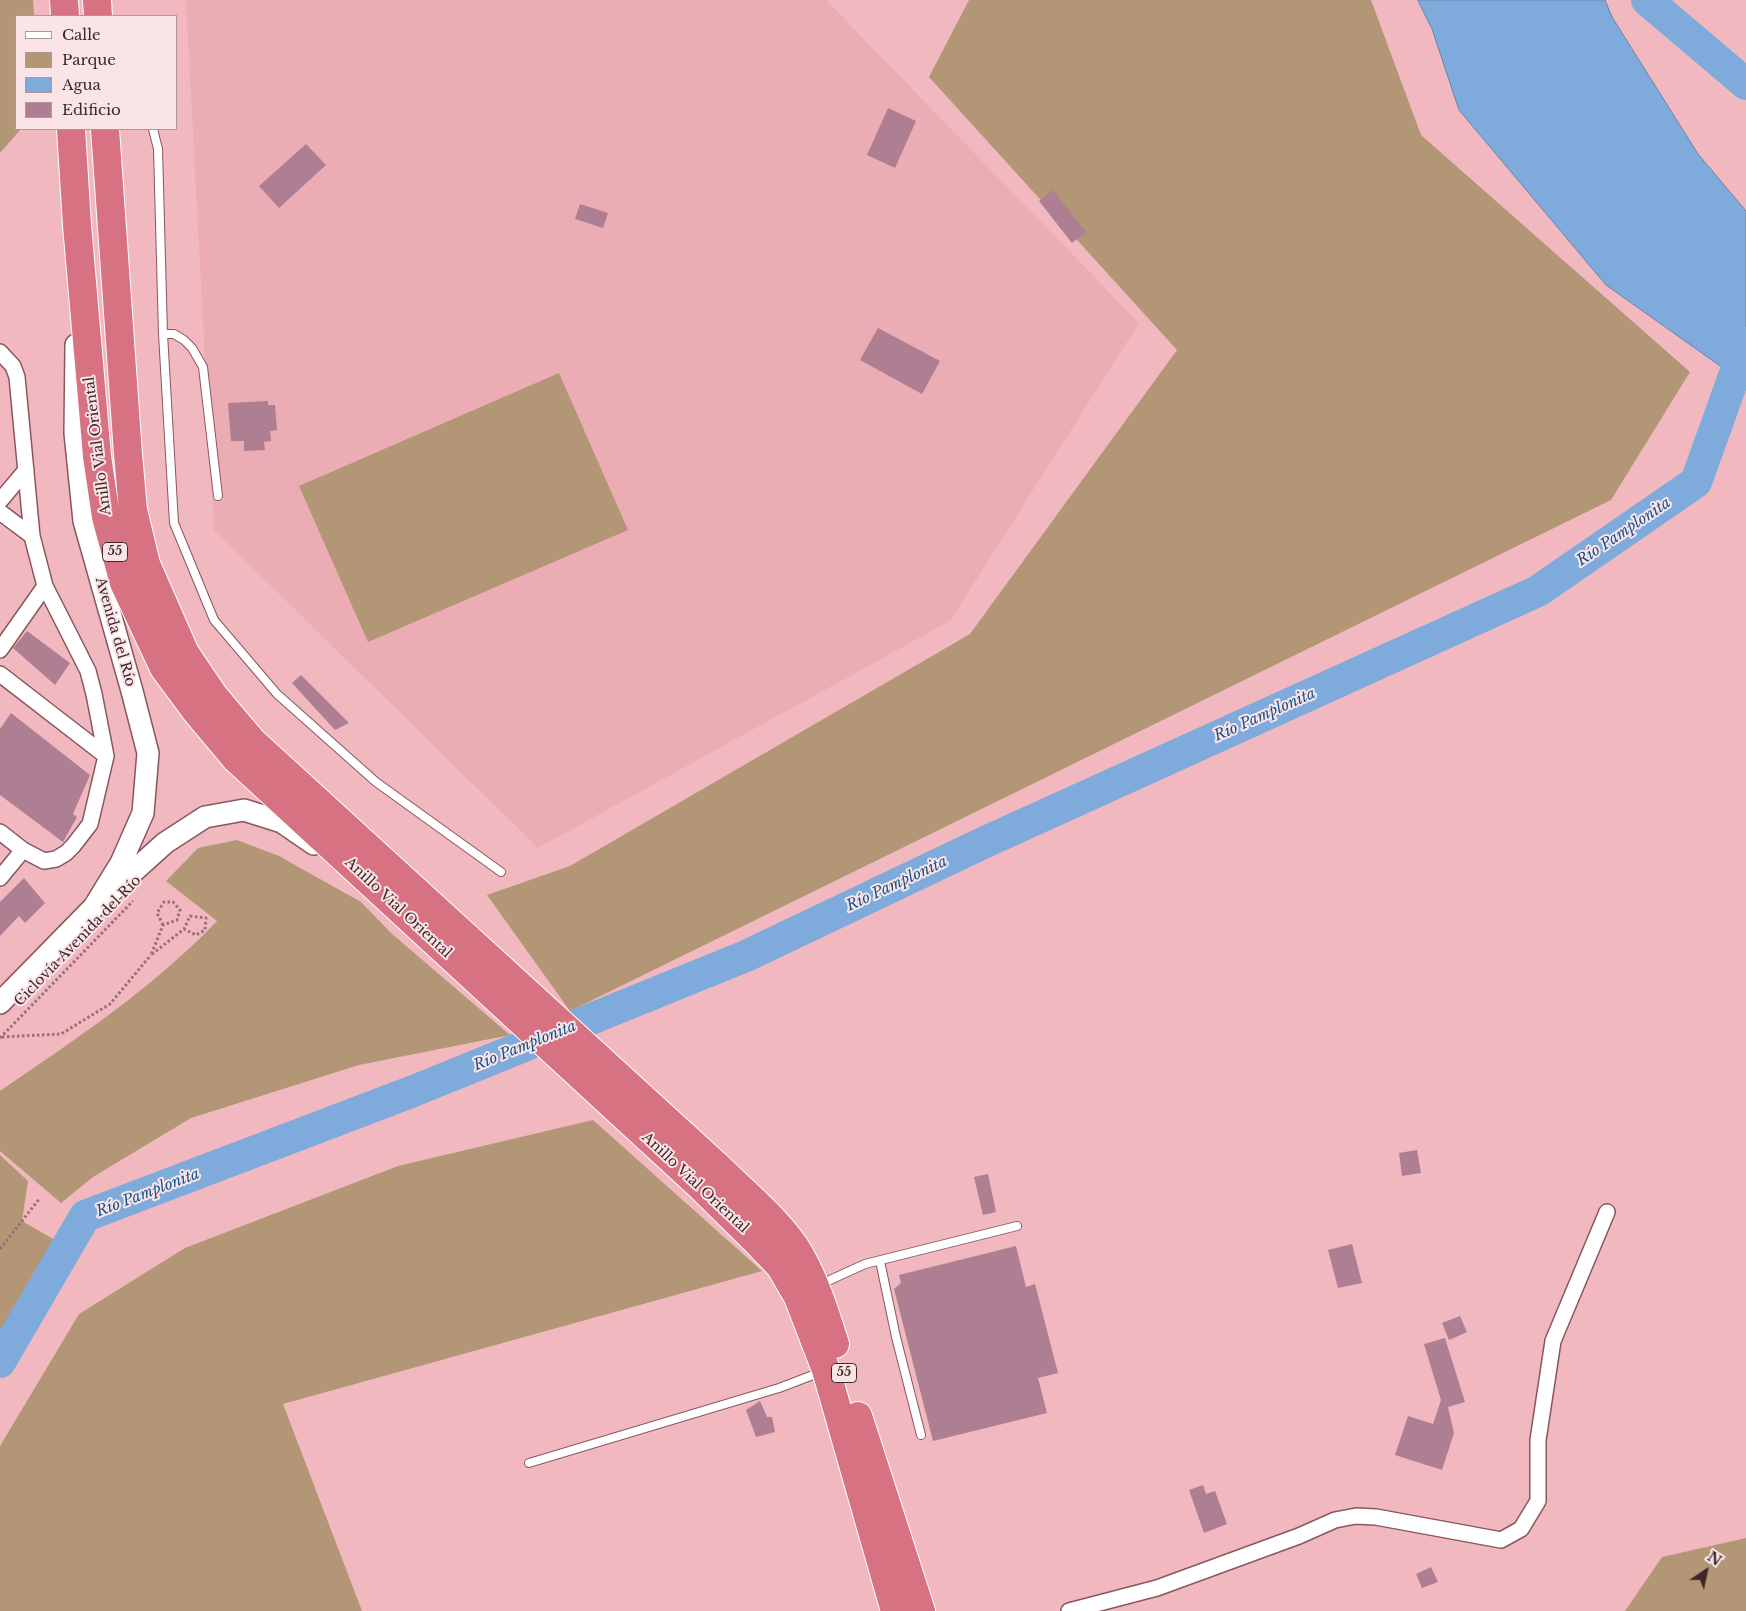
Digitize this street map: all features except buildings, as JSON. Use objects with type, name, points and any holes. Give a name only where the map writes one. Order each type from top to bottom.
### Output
[{"type":"highway","points":[[64,0],[64,15]]},
{"type":"highway","points":[[97,0],[98,15]]},
{"type":"highway","name":"Anillo Vial Oriental","points":[[71,130],[77,225],[97,456],[106,517],[124,583],[164,668],[195,710],[236,759],[374,876],[708,1175],[776,1224],[799,1253],[816,1286],[921,1611]]},
{"type":"highway","name":"Anillo Vial Oriental","points":[[105,130],[133,510],[146,564],[185,653],[214,696],[374,876]]},
{"type":"highway","name":"Anillo Vial Oriental","points":[[708,1175],[756,1240],[780,1266],[798,1297],[826,1370],[895,1611]]},
{"type":"main road","name":"Avenida del Río","points":[[77,225],[75,433],[84,521],[148,753],[143,813],[121,863],[94,907]]},
{"type":"main road","name":"Avenida del Río","points":[[0,1003],[94,907],[165,843],[205,817],[244,810],[282,822],[374,876]]},
{"type":"street","points":[[0,352],[13,366],[17,378],[32,536],[45,586],[88,671],[106,756],[90,824],[66,853],[56,859],[44,861],[23,850],[0,832]]},
{"type":"street","points":[[0,501],[26,470]]},
{"type":"street","points":[[0,512],[32,536]]},
{"type":"street","points":[[0,650],[45,586]]},
{"type":"street","points":[[0,674],[106,756]]},
{"type":"street","points":[[0,878],[23,850]]},
{"type":"street","points":[[1069,1611],[1157,1588],[1300,1536],[1335,1520],[1356,1516],[1376,1517],[1500,1540],[1521,1529],[1538,1502],[1538,1440],[1553,1341],[1607,1212]]},
{"type":"lane","points":[[153,130],[158,149],[163,334],[174,524],[214,620],[277,694],[376,782],[501,872]]},
{"type":"lane","points":[[163,334],[174,334],[184,340],[192,348],[203,367],[218,496]]},
{"type":"lane","points":[[816,1286],[865,1264],[1017,1226]]},
{"type":"lane","points":[[880,1261],[896,1337],[921,1435]]},
{"type":"lane","points":[[529,1463],[779,1388],[826,1370]]},
{"type":"path","name":"Ciclovía Avenida del Río","points":[[1,1037],[140,894]]},
{"type":"path","points":[[151,954],[163,925],[177,920],[180,910],[173,902],[164,902],[157,913],[163,925]]},
{"type":"path","points":[[1,1037],[61,1034],[110,1004],[151,954],[184,929],[190,916],[206,918],[205,930],[196,935],[184,929]]},
{"type":"path","points":[[0,1249],[40,1198]]},
{"type":"shaded area","points":[[186,0],[826,0],[1139,323],[950,621],[538,848],[214,530]]},
{"type":"green space","points":[[0,0],[33,0],[34,15],[15,15],[15,130],[20,130],[0,153]]},
{"type":"green space","points":[[969,0],[1371,0],[1421,135],[1690,372],[1611,500],[570,1011],[487,895],[570,866],[970,634],[1177,350],[929,77]]},
{"type":"green space","points":[[559,373],[628,530],[368,642],[299,486]]},
{"type":"green space","points":[[237,840],[279,856],[361,902],[391,933],[510,1035],[359,1065],[191,1118],[93,1177],[61,1203],[0,1151],[0,1091],[140,991],[167,969],[217,921],[166,881],[198,848]]},
{"type":"green space","points":[[593,1120],[762,1271],[283,1404],[362,1611],[0,1611],[0,1446],[79,1314],[185,1248],[398,1166]]},
{"type":"green space","points":[[0,1155],[28,1181],[22,1221],[55,1240],[0,1331]]},
{"type":"green space","points":[[1746,1538],[1746,1611],[1625,1611],[1662,1557]]},
{"type":"water","points":[[1418,0],[1605,0],[1612,17],[1698,154],[1746,211],[1746,371],[1730,373],[1606,285],[1459,110],[1432,29]]},
{"type":"waterway","name":"Río Pamplonita","points":[[1647,0],[1746,84]]},
{"type":"waterway","name":"Río Pamplonita","points":[[0,1362],[85,1216],[411,1092],[746,956],[983,843],[1538,591],[1696,482],[1746,343]]}]
